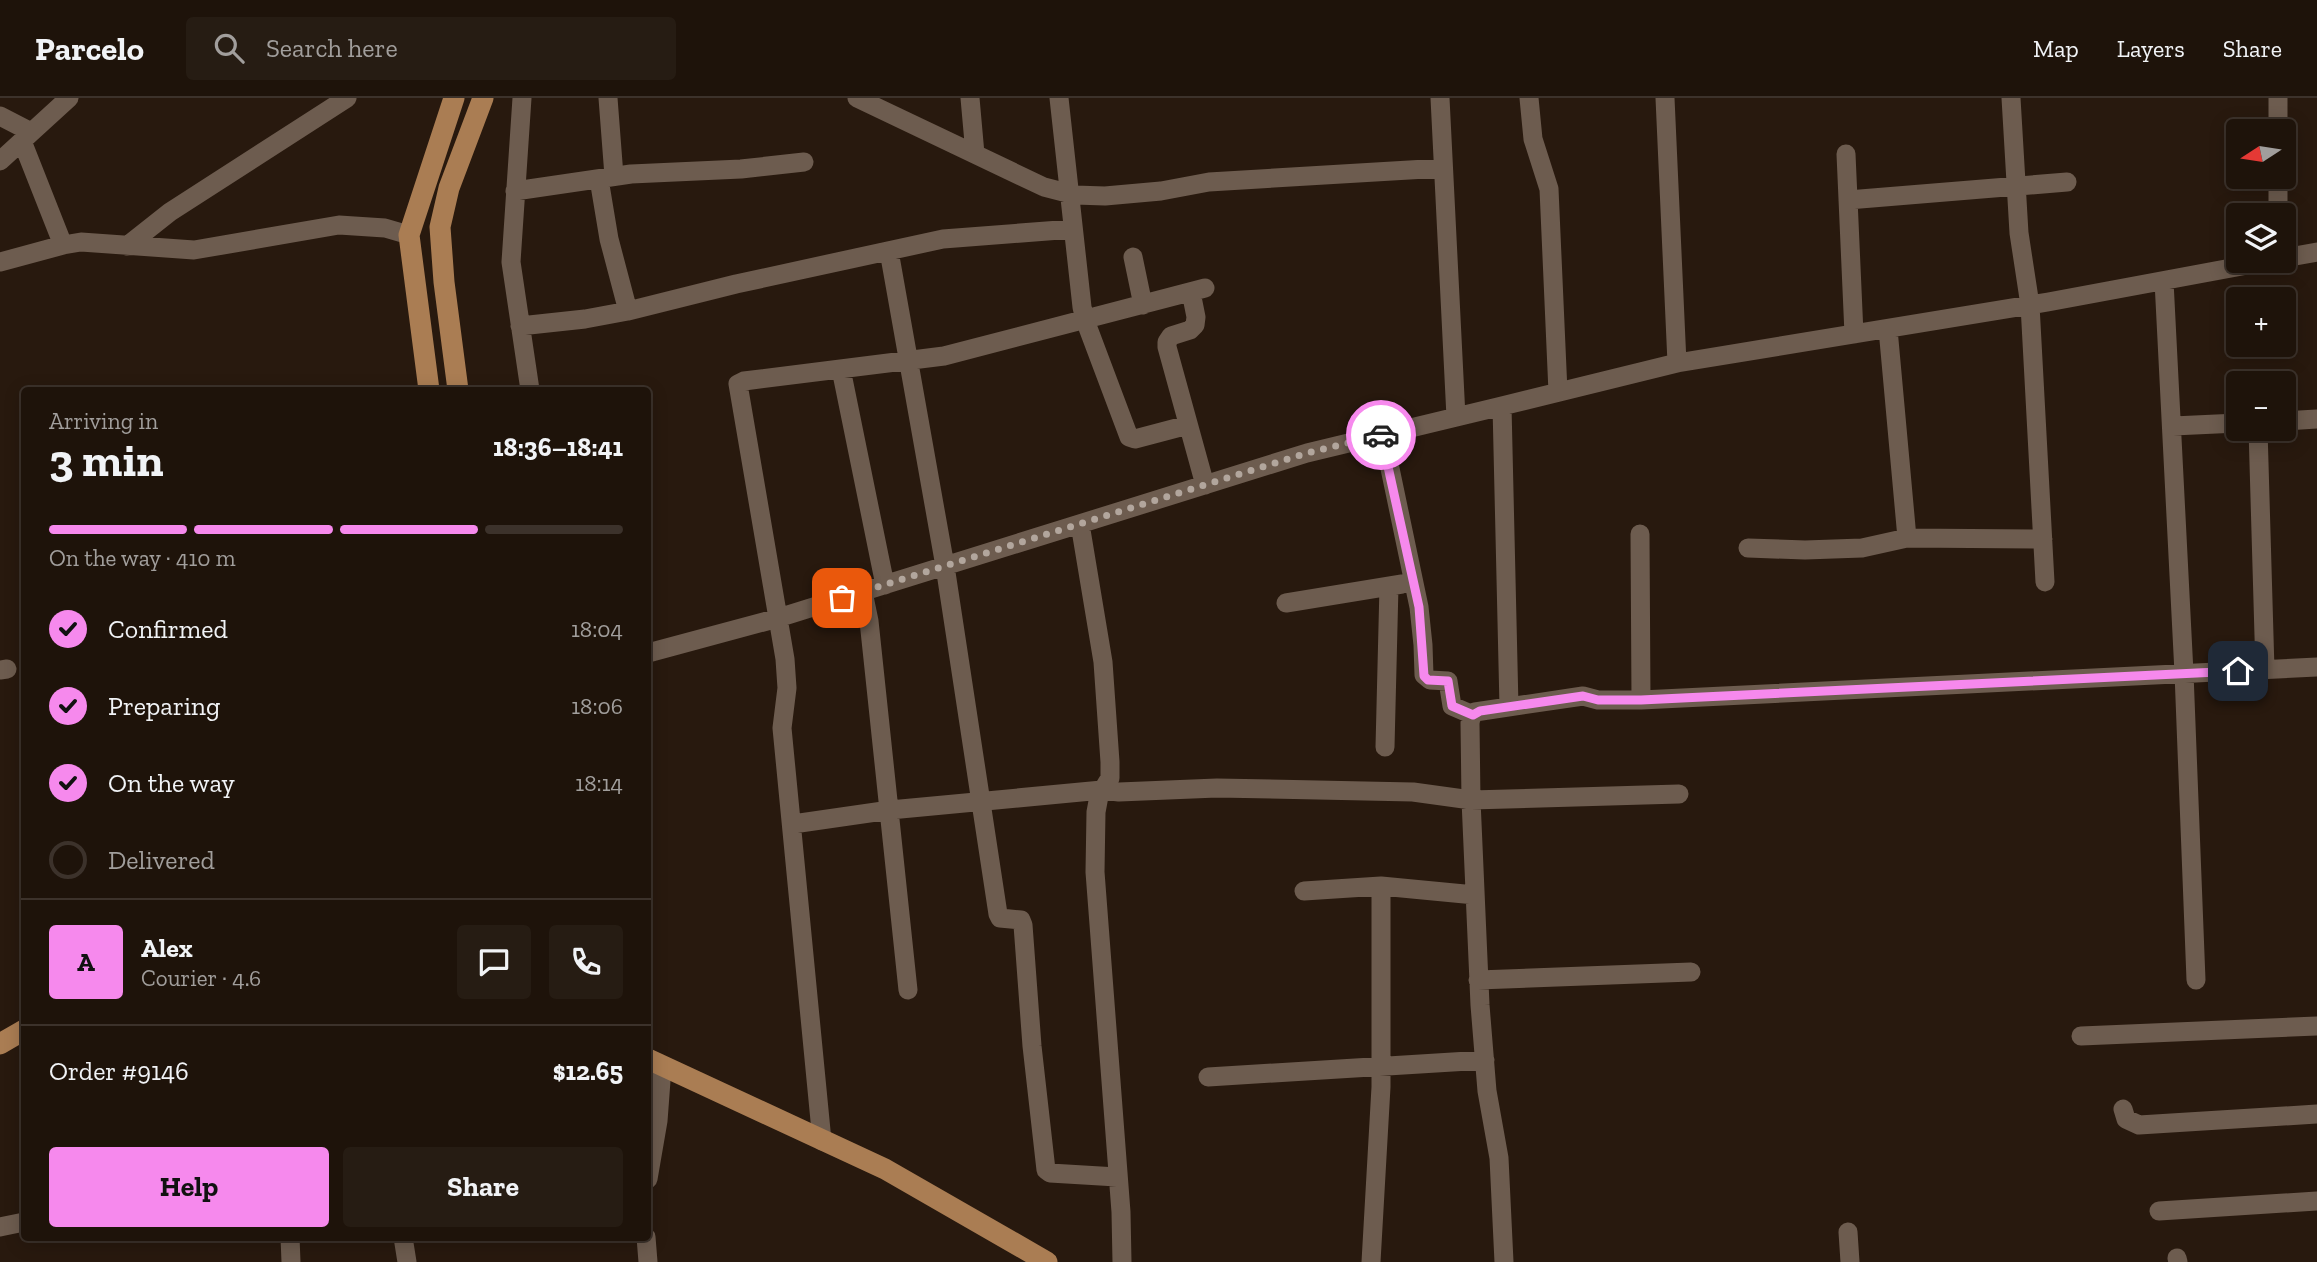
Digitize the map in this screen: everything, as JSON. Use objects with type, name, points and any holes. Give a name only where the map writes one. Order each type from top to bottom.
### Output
[{"type":"main road","points":[[429,387],[408,235],[454,98]]},
{"type":"main road","points":[[458,387],[440,227],[449,188],[483,98]]},
{"type":"main road","points":[[0,1044],[21,1032]]},
{"type":"main road","points":[[655,1063],[885,1169],[1047,1262]]},
{"type":"street","points":[[0,160],[69,98]]},
{"type":"street","points":[[127,246],[170,212],[346,98]]},
{"type":"street","points":[[522,98],[511,262],[530,387]]},
{"type":"street","points":[[608,98],[609,239],[628,311]]},
{"type":"street","points":[[858,98],[1044,187],[1069,194],[1105,196],[1161,191],[1209,182],[1443,168]]},
{"type":"street","points":[[970,98],[975,154]]},
{"type":"street","points":[[1059,98],[1085,320],[1130,438],[1188,425]]},
{"type":"street","points":[[1440,98],[1456,417]]},
{"type":"street","points":[[1529,98],[1533,139],[1549,189],[1558,392]]},
{"type":"street","points":[[1665,98],[1677,363]]},
{"type":"street","points":[[2011,98],[2019,233],[2030,305],[2045,582]]},
{"type":"street","points":[[2278,98],[2278,119]]},
{"type":"street","points":[[0,116],[27,136],[63,245]]},
{"type":"street","points":[[1846,154],[1854,334]]},
{"type":"street","points":[[515,191],[607,177],[741,169],[804,162]]},
{"type":"street","points":[[1848,200],[2067,182]]},
{"type":"street","points":[[0,262],[81,242],[194,250],[339,225],[385,228],[408,235]]},
{"type":"street","points":[[520,326],[586,319],[628,311],[736,284],[943,239],[1073,229]]},
{"type":"street","points":[[889,251],[945,566],[998,914],[1004,920],[1021,920],[1023,925],[1032,1045],[1046,1170],[1050,1173],[1117,1177]]},
{"type":"street","points":[[2296,256],[2317,252]]},
{"type":"street","points":[[1133,257],[1143,305]]},
{"type":"street","points":[[651,652],[778,618],[1307,453],[1677,363],[2030,305],[2226,269]]},
{"type":"street","points":[[2164,281],[2173,426],[2196,981]]},
{"type":"street","points":[[822,1141],[782,728],[787,678],[737,386],[744,381],[954,354],[1198,290],[1195,325],[1190,330],[1171,336],[1167,342],[1205,485]]},
{"type":"street","points":[[1888,329],[1907,538]]},
{"type":"street","points":[[841,369],[885,585]]},
{"type":"street","points":[[1502,406],[1509,707]]},
{"type":"street","points":[[2296,420],[2317,419]]},
{"type":"street","points":[[2173,426],[2226,424]]},
{"type":"street","points":[[1382,435],[1420,617],[1424,676],[1428,680],[1448,681],[1452,706],[1473,715]]},
{"type":"street","points":[[2258,441],[2265,670]]},
{"type":"street","points":[[1080,524],[1103,662],[1106,699],[1110,772],[1096,812],[1096,901],[1121,1212],[1122,1262]]},
{"type":"street","points":[[1640,534],[1641,700]]},
{"type":"street","points":[[1748,548],[1861,548],[1907,538],[2043,539]]},
{"type":"street","points":[[1286,603],[1413,582]]},
{"type":"street","points":[[1385,747],[1389,586]]},
{"type":"street","points":[[863,592],[869,621],[908,990]]},
{"type":"street","points":[[1504,1262],[1499,1158],[1487,1091],[1478,980],[1471,800],[1470,723],[1473,715],[1480,711],[1583,696],[1598,700],[1641,700],[2317,667]]},
{"type":"street","points":[[793,824],[980,800],[1102,790],[1131,792],[1217,788],[1413,792],[1471,800],[1679,794]]},
{"type":"street","points":[[1304,891],[1381,886],[1475,895]]},
{"type":"street","points":[[1371,1262],[1380,1116],[1381,886]]},
{"type":"street","points":[[1478,980],[1691,972]]},
{"type":"street","points":[[2081,1037],[2317,1026]]},
{"type":"street","points":[[1208,1077],[1485,1060]]},
{"type":"street","points":[[651,1162],[658,1121],[655,1063]]},
{"type":"street","points":[[2123,1109],[2126,1119],[2139,1125],[2317,1114]]},
{"type":"street","points":[[2158,1211],[2317,1201]]},
{"type":"street","points":[[0,1227],[21,1224]]},
{"type":"street","points":[[1848,1232],[1850,1262]]},
{"type":"street","points":[[290,1241],[291,1262]]},
{"type":"street","points":[[404,1241],[407,1262]]},
{"type":"street","points":[[646,1241],[648,1262]]},
{"type":"way so far","points":[[842,598],[1307,453],[1381,435]]},
{"type":"route","points":[[1381,435],[1419,607],[1424,676],[1428,680],[1448,681],[1452,706],[1473,715],[1480,711],[1583,696],[1598,700],[1641,700],[2238,671]]}]
